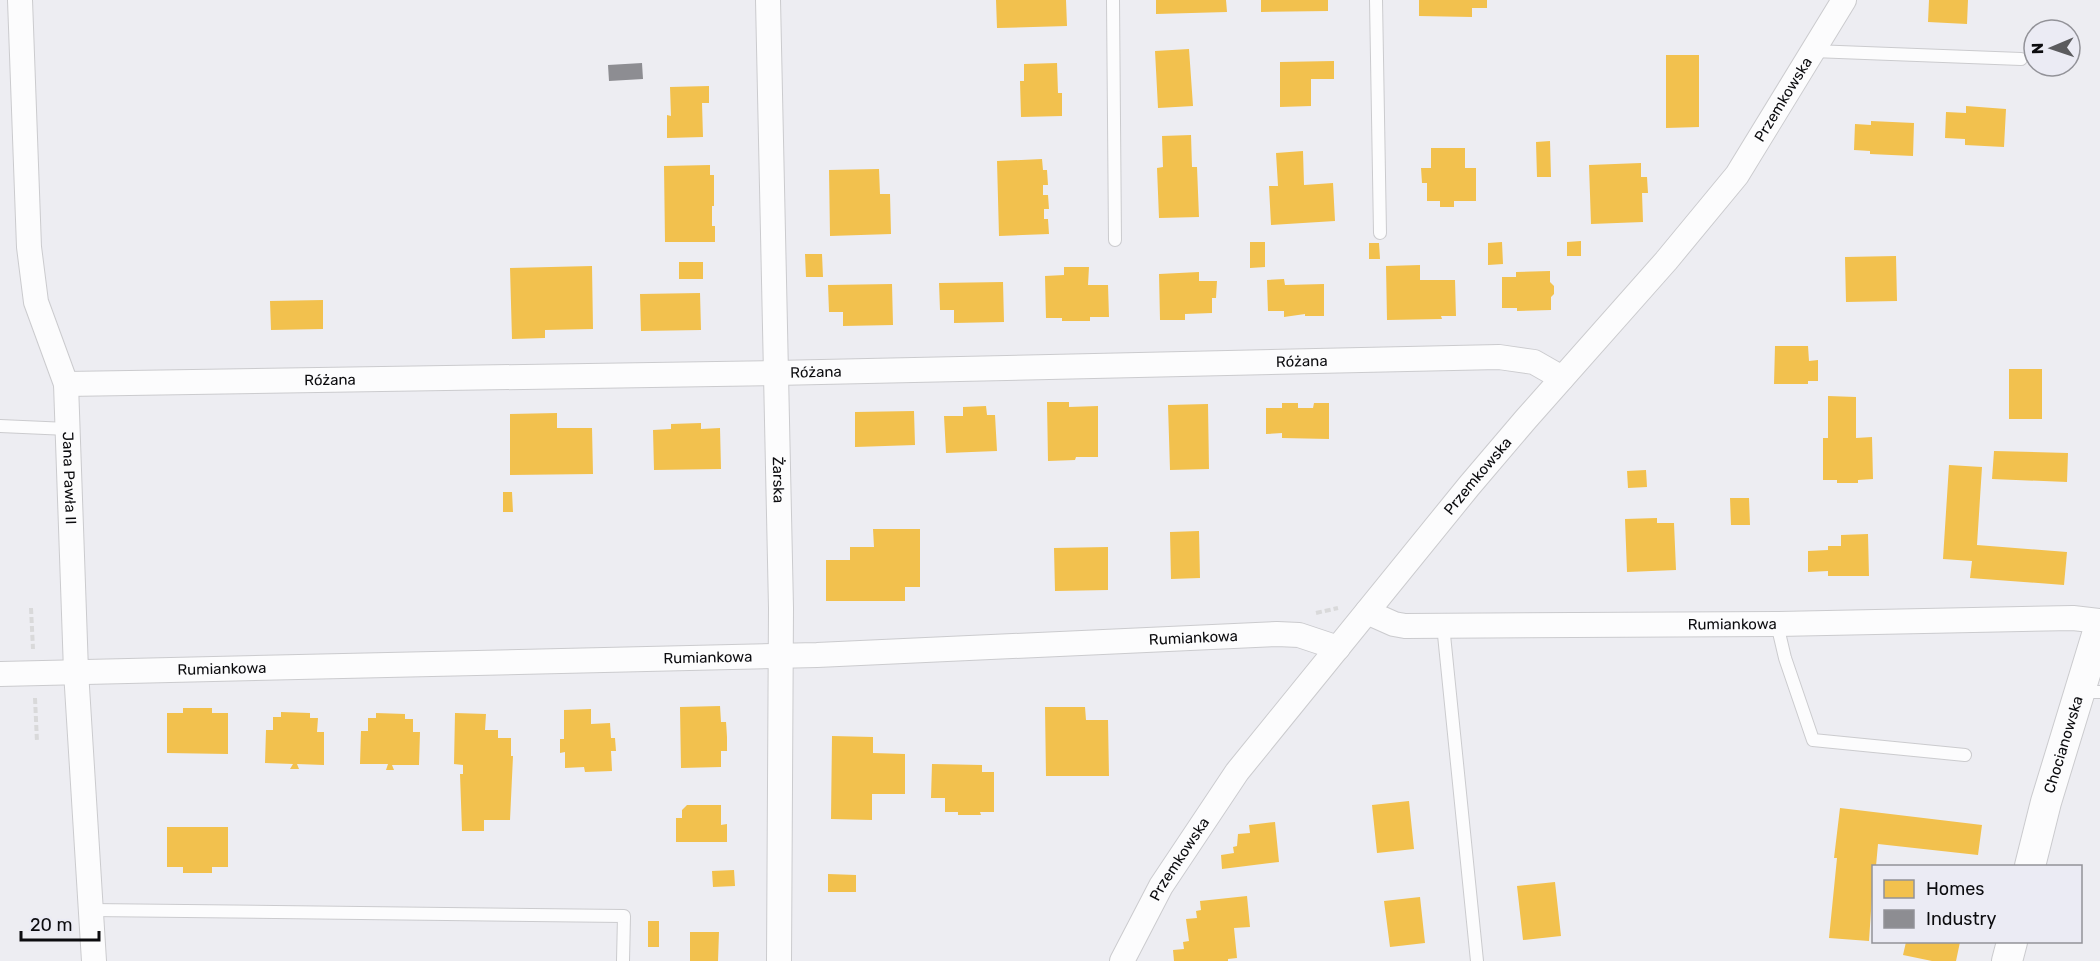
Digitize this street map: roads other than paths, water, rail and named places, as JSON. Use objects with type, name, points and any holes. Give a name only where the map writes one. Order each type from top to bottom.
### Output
[{"type":"street","name":"Jana Pawła II","points":[[20,0],[29,247],[34,291],[66,384],[76,671],[94,961]]},
{"type":"street","name":"Żarska","points":[[768,0],[781,655],[779,961]]},
{"type":"street","name":"Przemkowska","points":[[1122,961],[1161,886],[1230,782],[1264,737],[1469,486],[1666,261],[1737,175],[1844,0]]},
{"type":"street","name":"Różana","points":[[66,384],[775,373],[1499,357],[1534,362],[1562,378]]},
{"type":"street","name":"Rumiankowa","points":[[1367,612],[1395,624],[1443,625],[1777,624],[2073,618],[2100,623]]},
{"type":"street","name":"Chocianowska","points":[[2030,865],[2046,802],[2090,692],[2100,623]]},
{"type":"street","name":"Rumiankowa","points":[[0,674],[781,655],[998,648],[1277,634],[1299,635],[1338,648]]},
{"type":"street","points":[[2007,961],[2012,943]]},
{"type":"lane","points":[[1113,0],[1115,240]]},
{"type":"lane","points":[[1376,0],[1380,233]]},
{"type":"lane","points":[[1814,51],[2021,59]]},
{"type":"lane","points":[[0,426],[68,429]]},
{"type":"lane","points":[[1777,624],[1785,658],[1813,740],[1965,755]]},
{"type":"lane","points":[[1443,625],[1477,961]]},
{"type":"lane","points":[[91,910],[624,916],[623,961]]}]
